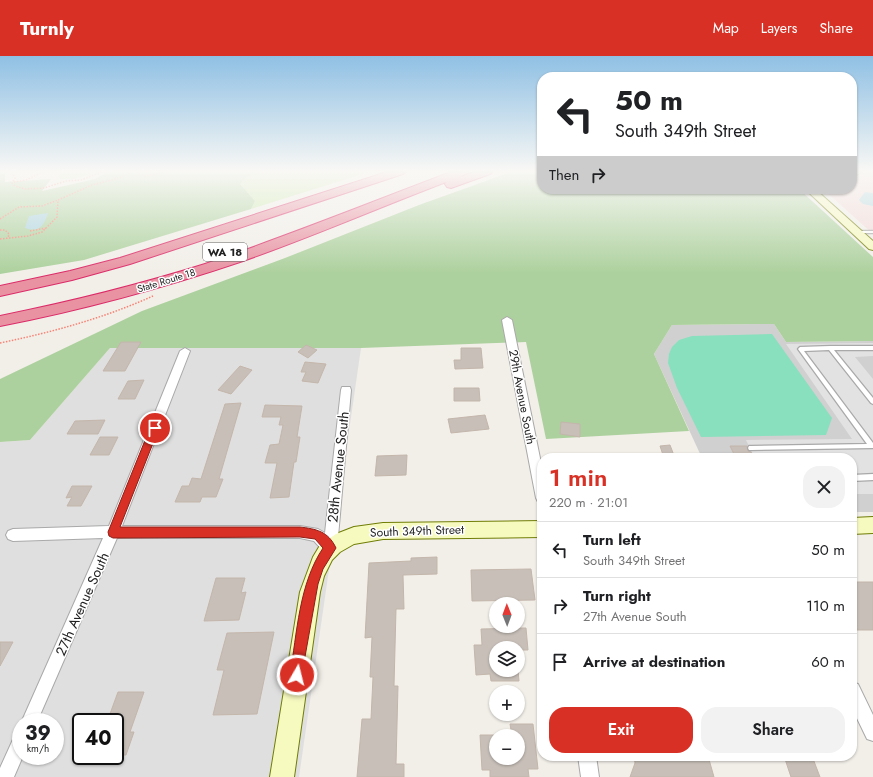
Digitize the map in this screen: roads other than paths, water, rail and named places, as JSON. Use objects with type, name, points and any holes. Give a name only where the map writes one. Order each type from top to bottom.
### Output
[{"type":"highway","points":[[0,291],[72,276],[125,261],[295,206]]},
{"type":"highway","name":"State Route 18","points":[[0,311],[106,288],[202,260],[353,206]]},
{"type":"highway","name":"State Route 18","points":[[0,321],[54,310],[175,278],[292,238],[375,206]]},
{"type":"highway","points":[[292,238],[391,206]]},
{"type":"highway","points":[[0,324],[54,310]]},
{"type":"street","points":[[828,206],[873,247]]},
{"type":"street","name":"29th Avenue South","points":[[507,320],[537,473]]},
{"type":"street","name":"27th Avenue South","points":[[33,713],[113,532],[185,351]]},
{"type":"street","name":"28th Avenue South","points":[[282,777],[310,592],[318,566],[330,548],[346,390]]},
{"type":"street","points":[[857,526],[873,526]]},
{"type":"street","name":"South 349th Street","points":[[330,548],[348,537],[365,532],[537,529]]},
{"type":"street","points":[[14,535],[113,532],[300,532],[318,535],[330,548]]},
{"type":"street","points":[[857,700],[873,733]]},
{"type":"street","points":[[5,777],[12,761]]},
{"type":"street","points":[[588,761],[590,777]]},
{"type":"lane","points":[[857,232],[873,232]]},
{"type":"lane","points":[[830,348],[873,402]]},
{"type":"lane","points":[[872,446],[800,349],[873,348]]},
{"type":"lane","points":[[751,448],[872,446]]},
{"type":"lane","points":[[857,478],[873,477]]},
{"type":"water","points":[[48,213],[45,221],[38,229],[25,228],[29,216]]}]
